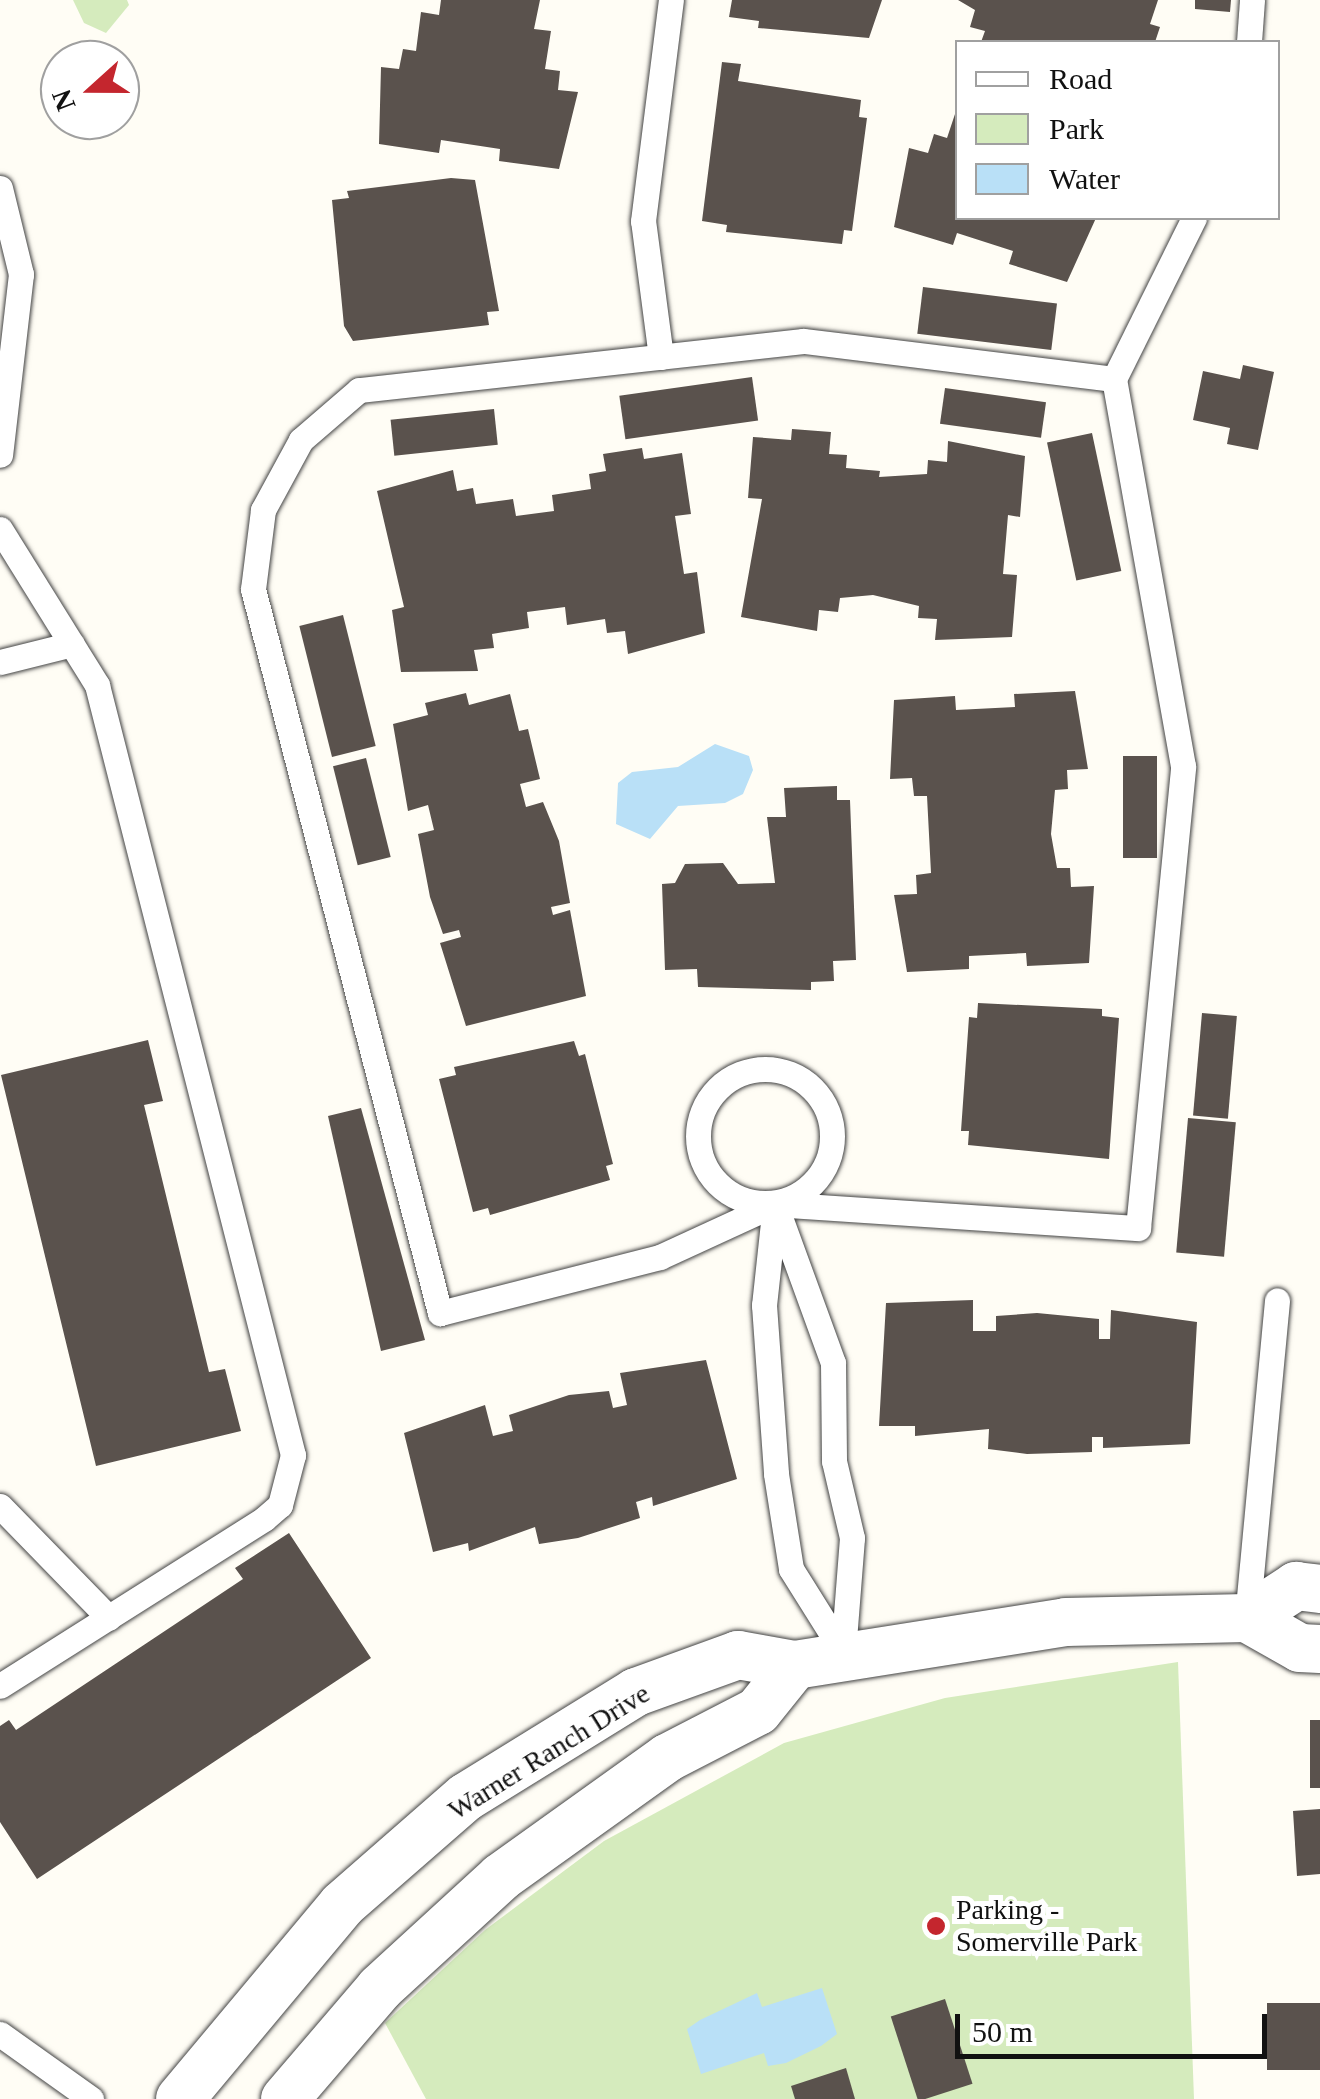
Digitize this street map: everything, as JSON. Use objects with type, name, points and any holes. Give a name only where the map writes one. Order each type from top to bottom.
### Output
[{"type":"street","points":[[1320,1589],[1296,1586],[1247,1618],[1300,1648],[1320,1649]]},
{"type":"street","name":"Warner Ranch Drive","points":[[180,2099],[342,1905],[466,1797],[636,1692],[738,1655],[796,1665],[843,1652],[1066,1622],[1247,1618]]},
{"type":"street","points":[[286,2099],[380,1988],[501,1876],[666,1758],[758,1711],[796,1665]]},
{"type":"lane","points":[[661,356],[643,222],[670,0]]},
{"type":"lane","points":[[1249,40],[1252,0]]},
{"type":"lane","points":[[0,188],[20,274],[0,455]]},
{"type":"lane","points":[[1114,379],[803,341],[359,390],[300,440],[263,510],[253,589],[440,1314],[660,1258],[775,1204],[808,1190],[829,1162],[834,1126],[819,1094],[791,1072],[756,1068],[723,1082],[702,1110],[698,1145],[712,1178],[740,1200],[775,1204],[1138,1228],[1183,766],[1114,379],[1193,220]]},
{"type":"lane","points":[[0,528],[97,685],[293,1455],[280,1506],[264,1519],[0,1686]]},
{"type":"lane","points":[[0,662],[72,644]]},
{"type":"lane","points":[[775,1204],[833,1363],[834,1461],[852,1538],[843,1652]]},
{"type":"lane","points":[[775,1204],[764,1305],[776,1474],[791,1569],[843,1652]]},
{"type":"lane","points":[[1247,1618],[1277,1300]]},
{"type":"lane","points":[[0,1506],[108,1618]]},
{"type":"lane","points":[[2,2040],[91,2099]]},
{"type":"green space","points":[[73,0],[127,0],[129,5],[106,33],[84,23]]},
{"type":"green space","points":[[1178,1662],[1194,2099],[426,2099],[385,2023],[485,1930],[604,1841],[784,1743],[945,1698]]},
{"type":"water","points":[[715,744],[749,756],[753,770],[743,794],[725,803],[678,806],[650,839],[616,824],[618,783],[632,772],[678,767]]},
{"type":"water","points":[[822,1988],[837,2034],[821,2046],[786,2063],[768,2066],[764,2053],[701,2074],[687,2029],[757,1993],[762,2007]]},
{"type":"building","points":[[441,0],[540,0],[534,29],[551,31],[545,69],[560,71],[558,90],[578,92],[559,169],[499,161],[500,149],[441,140],[439,153],[379,144],[381,67],[399,69],[403,49],[416,51],[421,12],[439,15]]},
{"type":"building","points":[[732,0],[882,0],[869,38],[758,28],[759,21],[729,17]]},
{"type":"building","points":[[958,0],[1158,0],[1150,24],[1160,27],[1156,40],[982,40],[985,31],[970,27],[975,10]]},
{"type":"building","points":[[1195,0],[1231,0],[1230,12],[1195,9]]},
{"type":"building","points":[[722,62],[741,64],[738,81],[861,100],[859,117],[867,118],[852,231],[844,230],[842,244],[726,232],[727,225],[702,221]]},
{"type":"building","points":[[955,114],[955,220],[1095,220],[1067,282],[1009,264],[1013,251],[957,233],[953,245],[894,227],[909,148],[928,153],[934,134],[947,138]]},
{"type":"building","points":[[451,178],[475,180],[499,311],[487,312],[489,325],[353,341],[344,326],[332,200],[349,198],[347,191]]},
{"type":"building","points":[[923,287],[1057,303],[1051,350],[917,334]]},
{"type":"building","points":[[1243,365],[1274,372],[1258,450],[1227,444],[1230,428],[1193,420],[1203,371],[1240,379]]},
{"type":"building","points":[[752,377],[758,421],[625,439],[619,396]]},
{"type":"building","points":[[945,388],[1046,402],[1041,438],[940,424]]},
{"type":"building","points":[[494,409],[498,445],[394,456],[391,420]]},
{"type":"building","points":[[792,429],[831,432],[829,454],[847,455],[846,468],[880,471],[879,477],[927,474],[928,460],[947,462],[948,441],[1025,456],[1020,517],[1008,515],[1003,574],[1017,575],[1012,637],[935,640],[937,619],[918,618],[919,606],[873,595],[840,598],[838,612],[819,610],[817,631],[741,617],[762,499],[748,498],[753,437],[791,440]]},
{"type":"building","points":[[1092,433],[1121,571],[1076,580],[1047,443]]},
{"type":"building","points":[[642,448],[644,459],[682,453],[691,514],[675,516],[684,574],[697,572],[705,633],[628,654],[625,631],[607,633],[605,619],[567,625],[565,607],[527,612],[529,628],[492,634],[494,648],[474,650],[478,671],[401,672],[392,610],[404,607],[377,491],[453,470],[457,491],[473,488],[476,504],[513,499],[516,516],[554,511],[552,495],[591,489],[589,474],[606,471],[603,454]]},
{"type":"building","points":[[343,615],[376,746],[332,757],[299,626]]},
{"type":"building","points":[[1075,691],[1088,769],[1067,770],[1068,789],[1055,790],[1051,834],[1057,868],[1070,868],[1071,887],[1094,886],[1089,963],[1027,966],[1026,953],[969,956],[969,969],[907,972],[894,895],[917,894],[916,875],[931,873],[927,796],[914,796],[912,778],[890,779],[894,700],[955,696],[956,710],[1015,707],[1014,694]]},
{"type":"building","points":[[466,693],[469,705],[510,694],[519,731],[528,729],[540,779],[520,784],[526,807],[543,802],[559,841],[570,903],[551,907],[553,915],[570,910],[586,996],[466,1026],[440,943],[461,937],[459,930],[443,934],[430,897],[418,834],[434,830],[428,805],[408,811],[393,724],[428,715],[425,703]]},
{"type":"building","points":[[1123,756],[1157,756],[1157,858],[1123,858]]},
{"type":"building","points":[[366,758],[391,857],[358,865],[333,766]]},
{"type":"building","points":[[837,786],[837,800],[850,800],[856,960],[833,961],[834,981],[811,982],[811,990],[698,987],[697,969],[665,970],[662,884],[675,883],[685,864],[723,863],[738,884],[775,883],[767,817],[786,817],[784,788]]},
{"type":"building","points":[[978,1003],[1102,1009],[1102,1016],[1119,1018],[1109,1159],[968,1145],[969,1131],[961,1131],[969,1017],[977,1018]]},
{"type":"building","points":[[1202,1013],[1237,1016],[1228,1119],[1193,1116]]},
{"type":"building","points":[[148,1040],[163,1101],[144,1105],[209,1372],[225,1369],[241,1431],[96,1466],[1,1075]]},
{"type":"building","points":[[574,1041],[579,1056],[585,1054],[613,1164],[606,1166],[610,1180],[490,1215],[488,1208],[473,1212],[439,1079],[456,1075],[454,1067]]},
{"type":"building","points":[[361,1108],[425,1340],[381,1351],[328,1116]]},
{"type":"building","points":[[1188,1118],[1236,1122],[1224,1257],[1176,1252]]},
{"type":"building","points":[[973,1300],[973,1331],[996,1331],[996,1316],[1037,1313],[1099,1319],[1099,1339],[1110,1339],[1111,1310],[1197,1322],[1190,1444],[1103,1448],[1103,1437],[1092,1437],[1092,1452],[1027,1454],[988,1449],[989,1429],[915,1436],[915,1426],[879,1426],[886,1303]]},
{"type":"building","points":[[706,1360],[737,1479],[653,1506],[652,1497],[636,1502],[640,1518],[578,1538],[539,1544],[535,1527],[469,1551],[468,1543],[433,1552],[404,1433],[485,1405],[493,1436],[513,1431],[509,1415],[569,1395],[609,1391],[613,1408],[627,1405],[620,1373]]},
{"type":"building","points":[[289,1533],[371,1658],[37,1879],[0,1822],[0,1726],[9,1720],[16,1730],[243,1579],[235,1568]]},
{"type":"building","points":[[1310,1720],[1320,1720],[1320,1788],[1310,1788]]},
{"type":"building","points":[[1320,1809],[1320,1874],[1297,1876],[1293,1811]]},
{"type":"building","points":[[945,1999],[973,2084],[918,2099],[891,2017]]},
{"type":"building","points":[[1267,2003],[1320,2003],[1320,2070],[1267,2070]]},
{"type":"building","points":[[846,2068],[855,2099],[795,2099],[791,2086]]},
{"type":"place","name":"Parking - Somerville Park","points":[[936,1926]]}]
